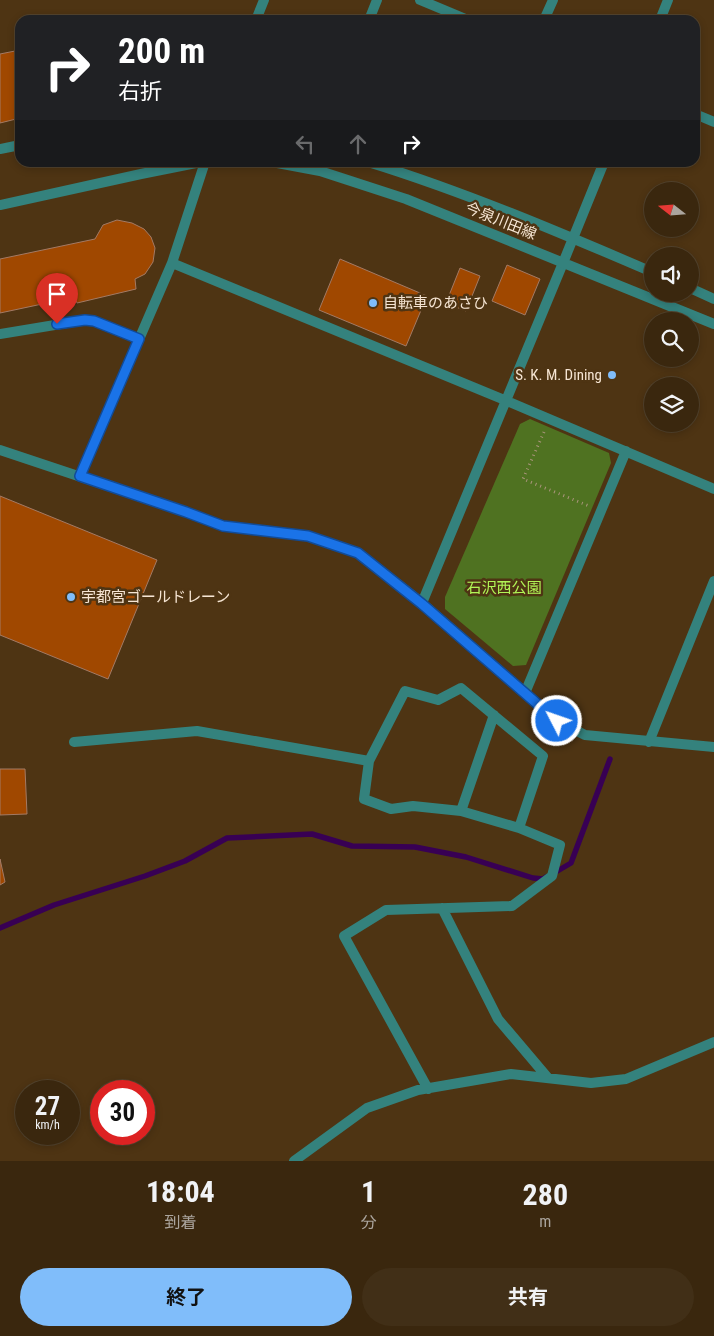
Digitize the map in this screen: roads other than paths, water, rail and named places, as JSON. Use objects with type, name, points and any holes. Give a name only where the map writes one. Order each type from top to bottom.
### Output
[{"type":"street","points":[[258,15],[264,0]]},
{"type":"street","points":[[371,15],[377,0]]},
{"type":"street","points":[[420,0],[456,15]]},
{"type":"street","points":[[546,15],[553,0]]},
{"type":"street","points":[[662,15],[668,0]]},
{"type":"street","points":[[700,116],[714,122]]},
{"type":"street","points":[[0,149],[15,146]]},
{"type":"street","points":[[0,205],[176,167]]},
{"type":"street","points":[[80,476],[172,263],[203,167]]},
{"type":"street","name":"今泉川田線","points":[[299,167],[320,171],[406,199],[714,324]]},
{"type":"street","name":"今泉川田線","points":[[384,167],[414,176],[574,238],[644,269]]},
{"type":"street","points":[[422,604],[602,167]]},
{"type":"street","points":[[172,263],[507,401],[714,489]]},
{"type":"street","points":[[699,292],[714,299]]},
{"type":"street","points":[[0,334],[85,320],[94,321],[139,339]]},
{"type":"street","points":[[0,450],[223,526],[308,536],[358,553],[422,604],[557,721],[585,735],[714,747]]},
{"type":"street","points":[[525,692],[626,451]]},
{"type":"street","points":[[649,742],[714,581]]},
{"type":"street","points":[[428,1089],[344,936],[386,910],[512,906],[552,876],[560,845],[519,828],[461,811],[413,806],[391,809],[364,799],[369,761],[405,692],[438,700],[461,688],[543,756],[519,828]]},
{"type":"street","points":[[461,811],[494,715]]},
{"type":"street","points":[[74,742],[197,731],[369,761]]},
{"type":"street","points":[[442,908],[498,1018],[548,1078]]},
{"type":"street","points":[[294,1161],[367,1108],[418,1090],[511,1074],[591,1083],[626,1079],[714,1042]]},
{"type":"waterway","points":[[554,873],[571,863],[610,759]]},
{"type":"waterway","points":[[0,928],[54,905],[185,861],[227,838],[312,834],[352,846],[415,847],[466,857],[533,878],[543,879],[546,877]]},
{"type":"place","name":"自転車のあさひ","points":[[373,303]]},
{"type":"place","name":"S. K. M. Dining","points":[[612,375]]},
{"type":"place","name":"宇都宮ゴールドレーン","points":[[71,597]]},
{"type":"park label","name":"石沢西公園","points":[[504,588]]}]
